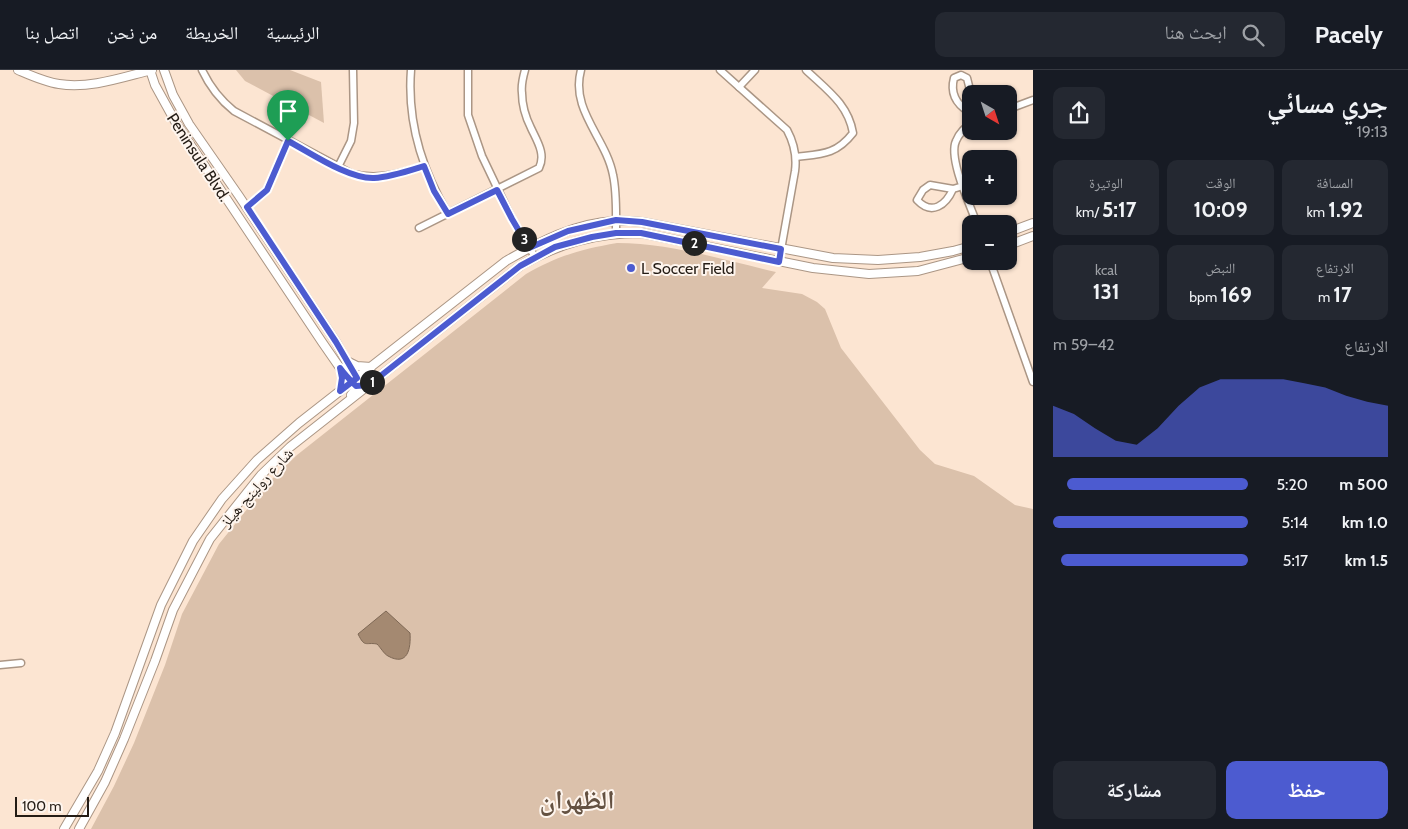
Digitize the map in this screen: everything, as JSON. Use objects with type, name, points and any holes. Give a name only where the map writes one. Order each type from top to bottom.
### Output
[{"type":"main road","points":[[18,70],[59,84],[81,86],[151,70]]},
{"type":"main road","name":"Peninsula Blvd.","points":[[151,70],[154,85],[176,123],[340,368],[357,380]]},
{"type":"main road","name":"Peninsula Blvd.","points":[[164,70],[173,95],[189,124],[247,207],[347,361],[357,380]]},
{"type":"main road","name":"شارع رولينج هيلز","points":[[64,829],[101,763],[115,733],[161,605],[193,541],[222,499],[257,460],[300,423],[506,261],[529,248],[568,231],[616,220],[642,222],[833,258],[878,260],[920,257],[962,248]]},
{"type":"main road","points":[[1017,229],[1033,224]]},
{"type":"main road","name":"شارع رولينج هيلز","points":[[79,829],[105,782],[124,739],[152,669],[172,610],[210,539],[261,475],[290,447],[520,266],[555,247],[616,233],[641,233],[779,262],[869,274],[918,271],[962,259]]},
{"type":"main road","points":[[1017,242],[1033,236]]},
{"type":"main road","points":[[440,313],[447,324]]},
{"type":"main road","points":[[347,361],[357,366],[372,367]]},
{"type":"main road","points":[[340,368],[342,378],[340,391]]},
{"type":"main road","points":[[346,403],[357,380],[369,385]]},
{"type":"street","points":[[202,70],[209,85],[222,102],[234,111],[352,174],[374,178],[402,173],[424,166]]},
{"type":"street","points":[[338,167],[351,141],[354,123],[353,70]]},
{"type":"street","points":[[411,70],[411,116],[424,166],[434,191],[448,214]]},
{"type":"street","points":[[468,70],[468,115],[482,156],[512,219],[535,257]]},
{"type":"street","points":[[419,228],[539,168],[542,162],[540,148],[530,127],[522,93],[525,70]]},
{"type":"street","points":[[581,70],[578,80],[580,102],[608,157],[613,174],[616,233]]},
{"type":"street","points":[[720,70],[787,130],[792,139],[796,157],[795,171],[779,262]]},
{"type":"street","points":[[739,87],[755,70]]},
{"type":"street","points":[[796,157],[834,151],[846,142],[853,133],[851,120],[844,108],[806,70]]},
{"type":"street","points":[[962,107],[956,100],[951,88],[954,78],[961,75],[967,78],[969,85]]},
{"type":"street","points":[[1018,106],[1033,100]]},
{"type":"street","points":[[962,131],[956,140],[953,151],[962,183]]},
{"type":"street","points":[[247,207],[267,190],[288,141]]},
{"type":"street","points":[[953,189],[949,198],[942,205],[932,208],[924,207],[918,200],[923,190],[930,185],[953,189],[962,186]]},
{"type":"street","points":[[993,270],[1033,382]]},
{"type":"street","points":[[0,665],[21,663]]},
{"type":"shaded area","points":[[236,70],[290,70],[321,82],[324,123],[245,81]]},
{"type":"shaded area","points":[[617,243],[677,249],[776,272],[762,288],[802,294],[825,309],[841,348],[920,450],[935,464],[974,476],[1015,505],[1033,509],[1033,829],[91,829],[134,743],[165,665],[182,614],[219,544],[269,482],[297,455],[526,274],[548,262],[570,254]]},
{"type":"shaded area","points":[[386,611],[410,633],[409,650],[404,658],[395,659],[387,655],[377,644],[364,643],[358,634]]},
{"type":"place","name":"L Soccer Field","points":[[631,268]]},
{"type":"district","name":"الظهران","points":[[577,800]]},
{"type":"route","points":[[288,141],[267,190],[247,207],[336,342],[357,378],[352,382],[340,391],[342,383],[340,368],[349,380],[352,382],[356,386],[369,385],[520,266],[555,247],[616,233],[641,233],[678,239],[779,262],[781,249],[642,222],[616,220],[568,231],[548,238],[529,248],[497,190],[448,214],[434,191],[424,166],[402,173],[374,178],[364,177],[352,174],[288,141]]}]
